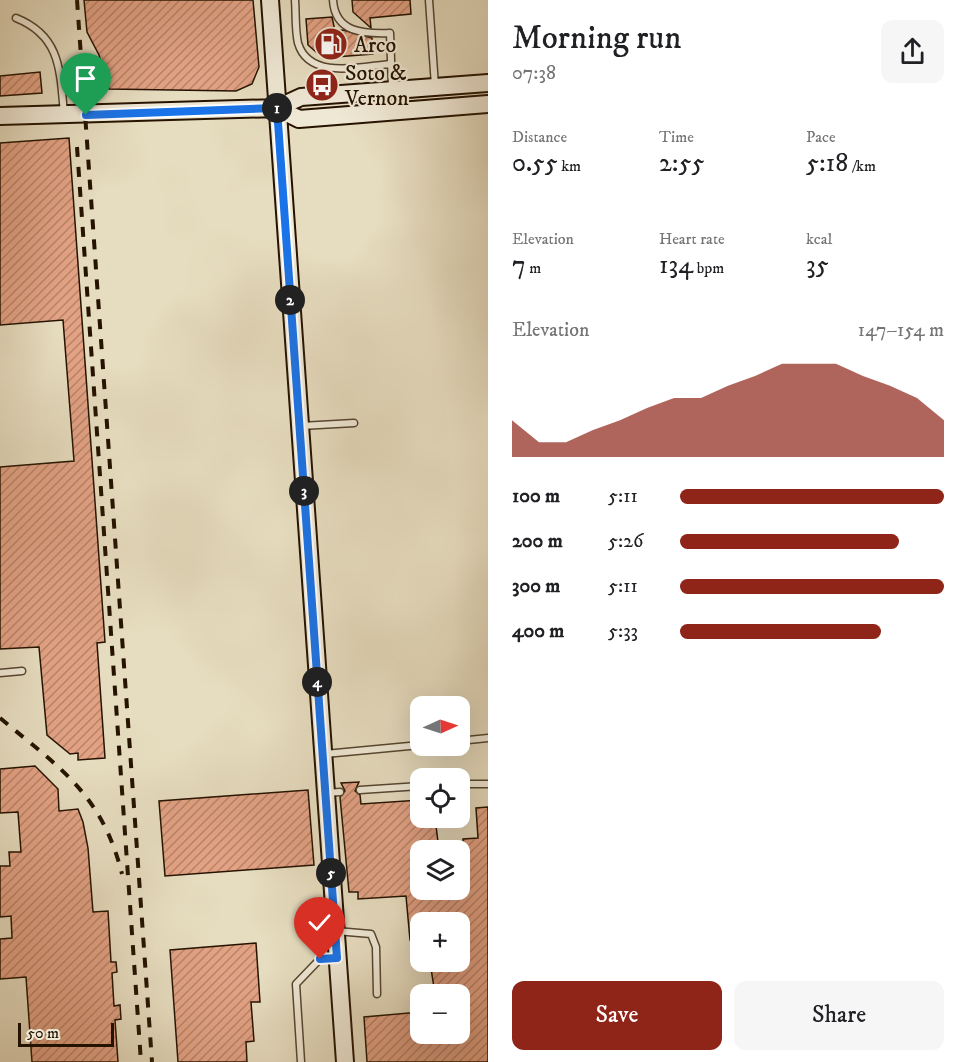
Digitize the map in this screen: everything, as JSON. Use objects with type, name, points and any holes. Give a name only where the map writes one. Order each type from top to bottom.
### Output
[{"type":"street","points":[[270,0],[323,754],[333,792],[335,931],[345,1062]]},
{"type":"street","points":[[0,116],[277,108],[301,97],[488,83]]},
{"type":"street","points":[[277,108],[299,118],[488,104]]},
{"type":"lane","points":[[295,0],[298,44],[306,56],[319,66],[333,68],[391,64]]},
{"type":"lane","points":[[333,0],[338,18],[355,32],[390,33],[392,91]]},
{"type":"lane","points":[[429,0],[435,87]]},
{"type":"lane","points":[[16,18],[32,24],[53,48],[60,67],[64,115]]},
{"type":"lane","points":[[299,426],[354,423]]},
{"type":"lane","points":[[0,673],[22,671]]},
{"type":"lane","points":[[470,740],[488,738]]},
{"type":"lane","points":[[323,754],[410,746]]},
{"type":"lane","points":[[470,784],[488,784]]},
{"type":"lane","points":[[360,790],[410,787]]},
{"type":"lane","points":[[335,931],[371,934],[376,947],[377,994]]},
{"type":"lane","points":[[301,1062],[296,984],[320,959],[337,958]]},
{"type":"building","points":[[84,0],[253,0],[259,67],[252,84],[236,91],[109,89],[99,55],[87,32]]},
{"type":"building","points":[[352,0],[410,0],[411,14],[370,18],[371,28],[353,12]]},
{"type":"building","points":[[332,17],[335,31],[343,30],[372,38],[373,54],[323,58],[308,45],[306,19]]},
{"type":"building","points":[[40,72],[42,93],[0,96],[0,76]]},
{"type":"building","points":[[69,138],[105,642],[97,643],[105,758],[78,760],[78,753],[70,754],[47,735],[39,647],[0,649],[0,467],[74,461],[63,320],[0,325],[0,143]]},
{"type":"building","points":[[35,766],[58,789],[59,811],[78,809],[88,848],[93,912],[108,911],[111,962],[116,962],[117,972],[112,973],[114,1006],[120,1005],[121,1019],[115,1020],[118,1062],[32,1062],[26,977],[0,979],[0,939],[12,938],[11,916],[0,917],[0,866],[10,866],[9,852],[21,852],[18,812],[0,813],[0,769]]},
{"type":"building","points":[[359,782],[355,791],[360,795],[361,804],[410,801],[410,828],[436,828],[438,840],[410,840],[410,900],[470,900],[470,840],[463,839],[478,838],[476,808],[488,807],[488,1062],[367,1062],[364,1017],[410,1013],[410,1044],[470,1044],[470,984],[433,984],[432,972],[470,972],[470,912],[410,912],[410,940],[406,896],[358,899],[358,892],[349,892],[340,797],[345,791],[341,783]]},
{"type":"building","points":[[308,790],[314,865],[165,876],[159,801]]},
{"type":"building","points":[[256,943],[260,1002],[251,1002],[254,1041],[246,1042],[247,1062],[178,1062],[170,950]]},
{"type":"railway","points":[[77,0],[152,1062]]},
{"type":"railway","points":[[77,147],[141,1062]]},
{"type":"railway","points":[[0,718],[42,752],[76,785],[103,823],[122,874]]},
{"type":"place","name":"Arco","points":[[331,44]]},
{"type":"place","name":"Soto & Vernon","points":[[322,85]]},
{"type":"route","points":[[86,115],[277,108],[337,958],[320,959]]}]
